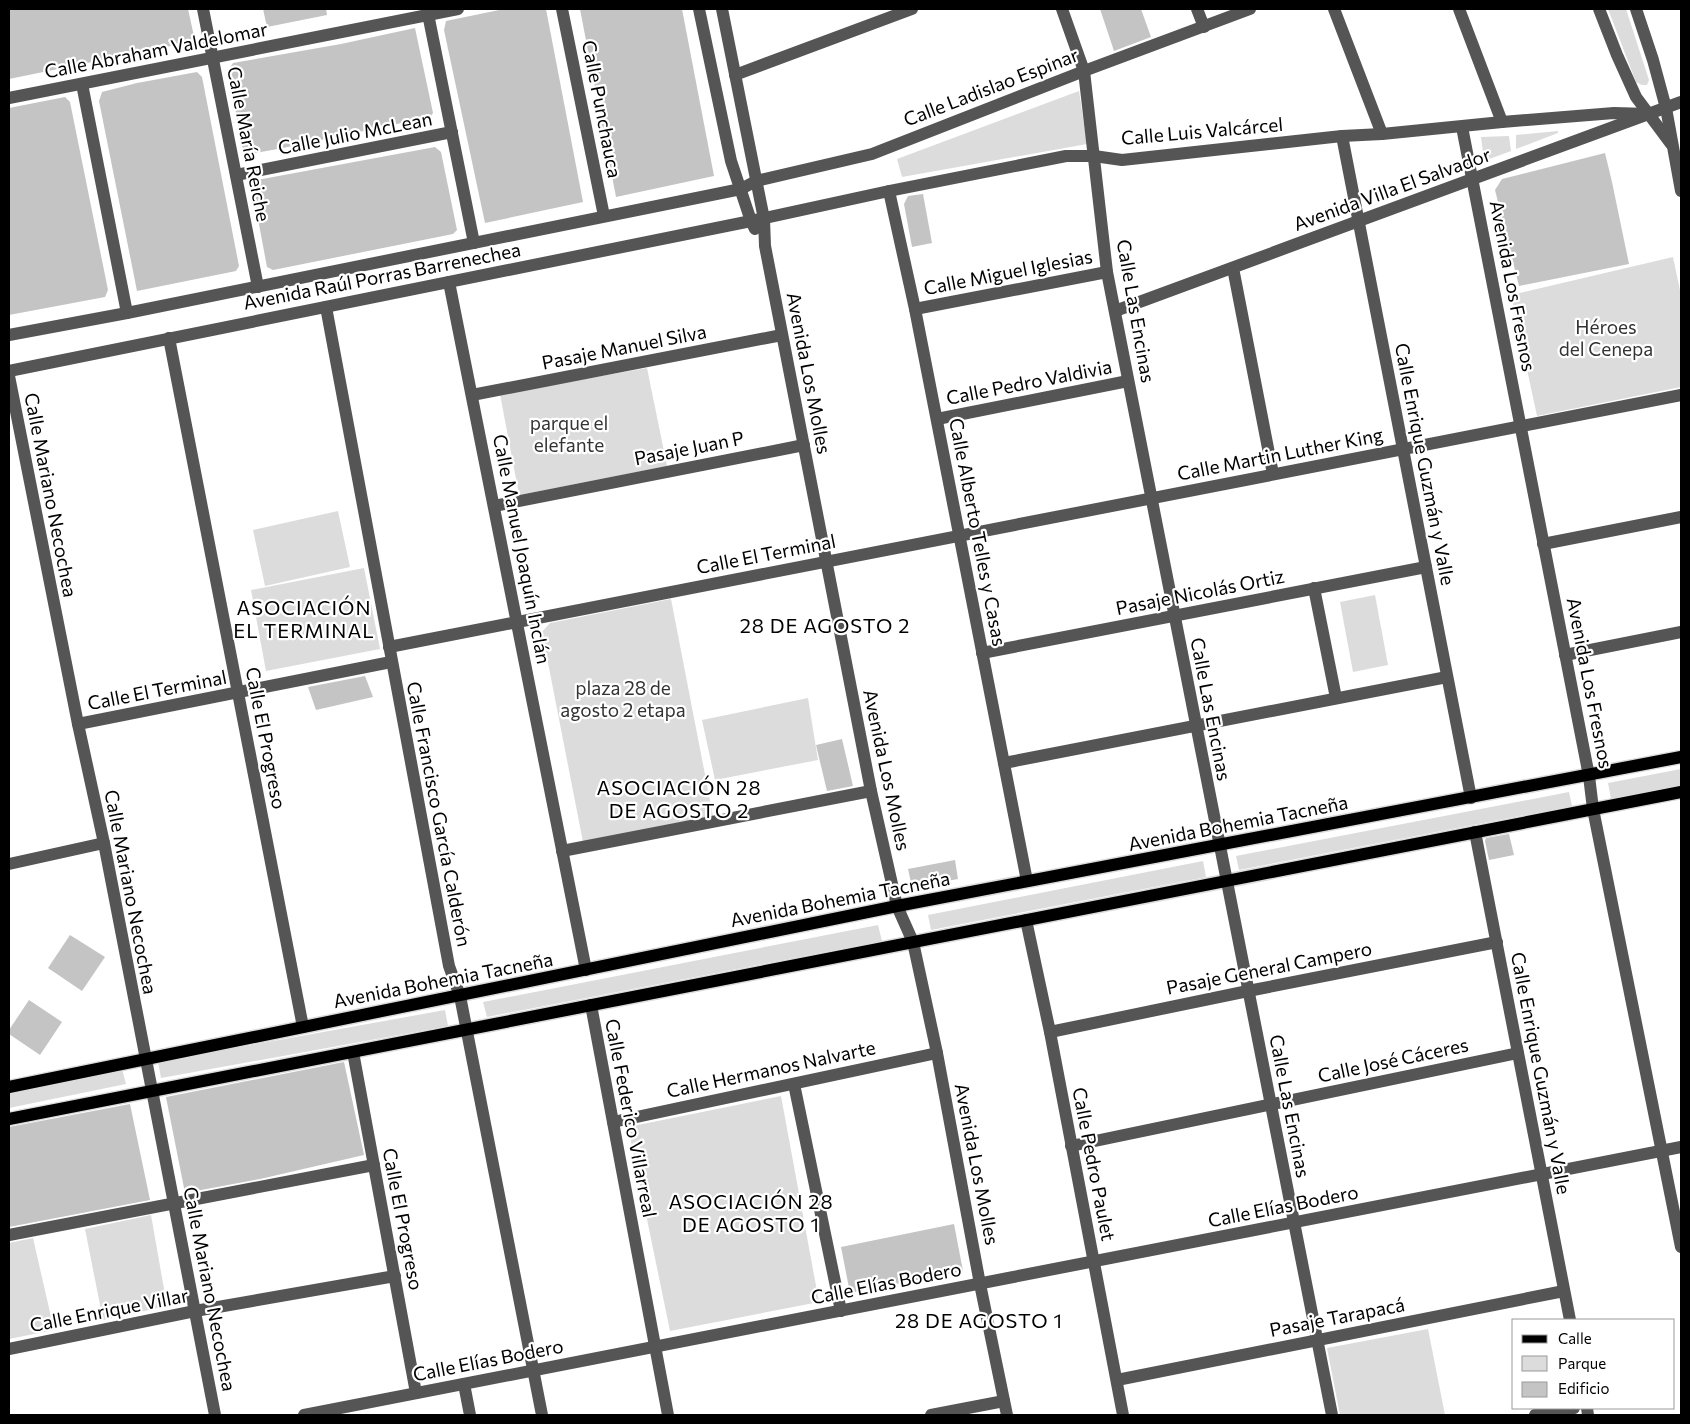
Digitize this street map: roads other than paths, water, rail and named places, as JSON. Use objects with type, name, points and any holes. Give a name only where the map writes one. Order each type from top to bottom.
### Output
[{"type":"main road","name":"Avenida Bohemia Tacneña","points":[[9,1087],[897,906],[1681,757]]},
{"type":"main road","points":[[9,1119],[1681,792]]},
{"type":"street","name":"Calle María Reiche","points":[[203,9],[258,286]]},
{"type":"street","name":"Calle Abraham Valdelomar","points":[[9,98],[213,58],[428,12],[458,9]]},
{"type":"street","name":"Calle Punchauca","points":[[562,9],[604,216]]},
{"type":"street","name":"Avenida Los Molles","points":[[699,9],[731,161],[741,188],[757,220],[765,246],[871,791],[897,906],[913,942],[937,1053],[980,1284],[1007,1415]]},
{"type":"street","name":"Avenida Los Molles","points":[[722,9],[756,181],[757,220]]},
{"type":"street","points":[[735,75],[912,9]]},
{"type":"street","name":"Calle Las Encinas","points":[[1062,9],[1084,71],[1107,272],[1332,1415]]},
{"type":"street","points":[[1197,9],[1204,27]]},
{"type":"street","name":"Calle Ladislao Espinar","points":[[741,188],[756,181],[872,154],[1084,71],[1250,9]]},
{"type":"street","points":[[1334,9],[1382,134]]},
{"type":"street","points":[[1459,9],[1502,122]]},
{"type":"street","points":[[1599,9],[1636,97],[1673,146]]},
{"type":"street","points":[[1636,9],[1666,108],[1681,191]]},
{"type":"street","points":[[428,12],[474,243]]},
{"type":"street","points":[[82,84],[127,313]]},
{"type":"street","name":"Avenida Villa El Salvador","points":[[1115,311],[1681,102]]},
{"type":"street","name":"Calle Luis Valcárcel","points":[[757,220],[1066,156],[1094,156],[1122,160],[1342,136],[1502,122],[1614,113],[1649,114]]},
{"type":"street","name":"Avenida Los Fresnos","points":[[1462,127],[1589,776],[1592,809],[1681,1246]]},
{"type":"street","name":"Calle Julio McLean","points":[[236,175],[452,132]]},
{"type":"street","name":"Calle Enrique Guzmán y Valle","points":[[1342,136],[1471,798]]},
{"type":"street","name":"Avenida Raúl Porras Barrenechea","points":[[9,335],[127,313],[741,188]]},
{"type":"street","name":"Calle Alberto Telles y Casas","points":[[890,191],[937,419],[1027,881]]},
{"type":"street","name":"Avenida Raúl Porras Barrenechea","points":[[9,371],[757,220]]},
{"type":"street","points":[[1233,268],[1273,474]]},
{"type":"street","name":"Calle Miguel Iglesias","points":[[915,309],[1107,272]]},
{"type":"street","name":"Calle Manuel Joaquín Inclán","points":[[449,282],[586,970]]},
{"type":"street","name":"Calle Francisco García Calderón","points":[[326,307],[449,966],[460,996],[467,1029],[542,1415]]},
{"type":"street","name":"Pasaje Manuel Silva","points":[[472,396],[782,335]]},
{"type":"street","name":"Calle El Progreso","points":[[169,338],[304,1027]]},
{"type":"street","name":"Calle Mariano Necochea","points":[[9,376],[78,724],[104,844],[215,1415]]},
{"type":"street","name":"Calle Pedro Valdivia","points":[[937,419],[1128,381]]},
{"type":"street","name":"Calle Martin Luther King","points":[[1151,498],[1681,395]]},
{"type":"street","name":"Pasaje Juan P","points":[[494,506],[804,445]]},
{"type":"street","name":"Calle El Terminal","points":[[389,647],[1151,498]]},
{"type":"street","points":[[1543,544],[1681,517]]},
{"type":"street","name":"Pasaje Nicolás Ortiz","points":[[982,653],[1426,567]]},
{"type":"street","points":[[1314,588],[1336,698]]},
{"type":"street","points":[[1565,654],[1681,632]]},
{"type":"street","name":"Calle El Terminal","points":[[78,724],[391,662]]},
{"type":"street","points":[[1004,763],[1447,677]]},
{"type":"street","points":[[562,851],[871,791]]},
{"type":"street","name":"Calle Enrique Guzmán y Valle","points":[[1475,832],[1570,1319]]},
{"type":"street","points":[[9,864],[104,844]]},
{"type":"street","name":"Calle Pedro Paulet","points":[[1026,920],[1050,1032],[1123,1415]]},
{"type":"street","name":"Pasaje General Campero","points":[[1050,1032],[1248,990],[1497,942]]},
{"type":"street","name":"Calle Federico Villarreal","points":[[591,1005],[668,1415]]},
{"type":"street","name":"Calle El Progreso","points":[[353,1052],[416,1393]]},
{"type":"street","name":"Calle Hermanos Nalvarte","points":[[613,1122],[937,1053]]},
{"type":"street","name":"Calle José Cáceres","points":[[1071,1146],[1518,1054]]},
{"type":"street","points":[[794,1084],[841,1311]]},
{"type":"street","name":"Calle Elías Bodero","points":[[304,1415],[328,1413],[416,1393],[1681,1147]]},
{"type":"street","points":[[9,1235],[374,1165]]},
{"type":"street","name":"Calle Enrique Villar","points":[[9,1349],[195,1312],[395,1276]]},
{"type":"street","name":"Pasaje Tarapacá","points":[[1117,1380],[1564,1291]]},
{"type":"street","points":[[464,1384],[470,1415]]},
{"type":"street","points":[[930,1415],[1004,1400]]},
{"type":"street","points":[[1535,1415],[1568,1409]]},
{"type":"district","name":"ASOCIACIÓN EL TERMINAL","points":[[304,620]]},
{"type":"district","name":"28 DE AGOSTO 2","points":[[825,626]]},
{"type":"district","name":"ASOCIACIÓN 28 DE AGOSTO 2","points":[[679,800]]},
{"type":"district","name":"ASOCIACIÓN 28 DE AGOSTO 1","points":[[751,1214]]},
{"type":"district","name":"28 DE AGOSTO 1","points":[[979,1321]]},
{"type":"park label","name":"Héroes del Cenepa","points":[[1606,338]]},
{"type":"park label","name":"parque el elefante","points":[[569,434]]},
{"type":"park label","name":"plaza 28 de agosto 2 etapa","points":[[623,699]]}]
